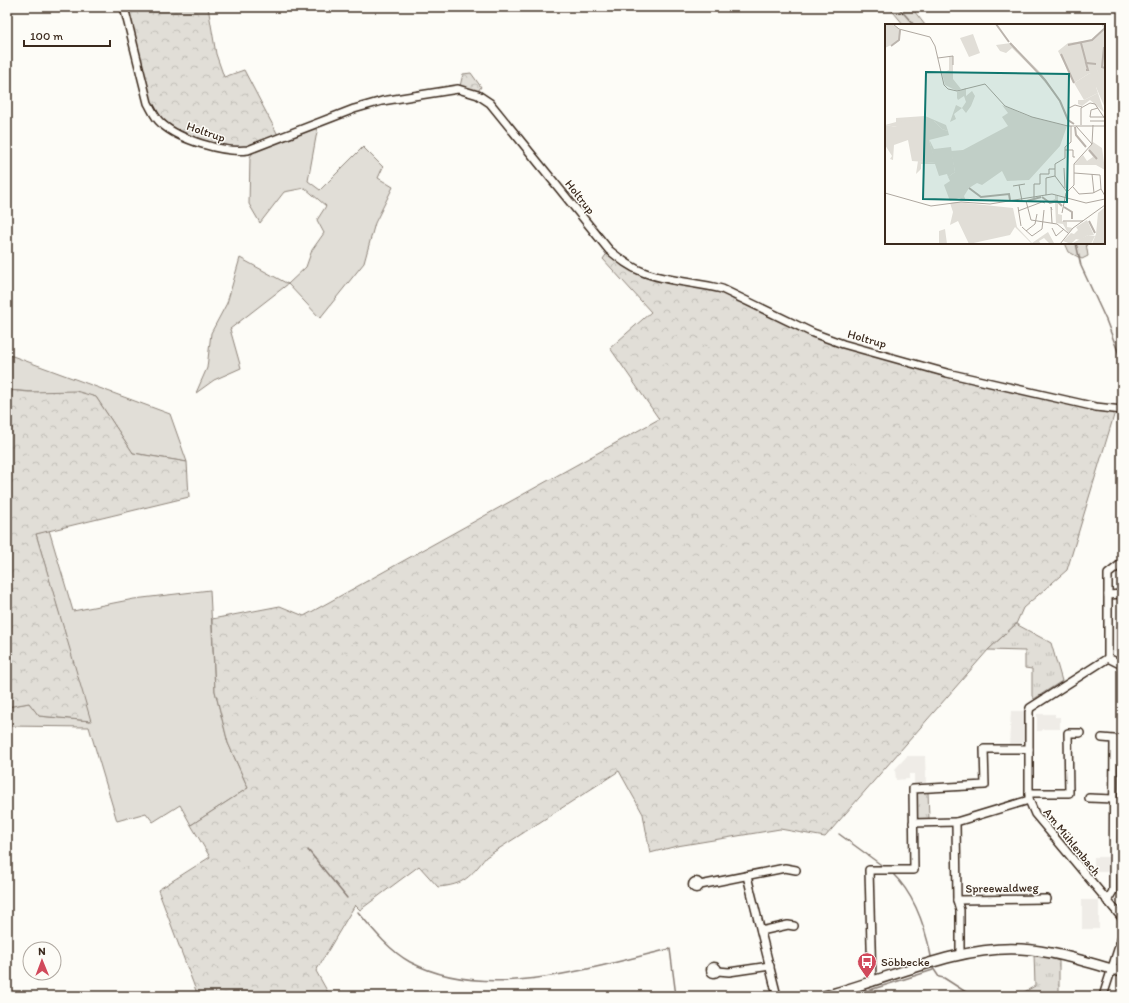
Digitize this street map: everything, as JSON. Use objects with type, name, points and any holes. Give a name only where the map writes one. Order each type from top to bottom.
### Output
[{"type":"street","name":"Holtrup","points":[[124,7],[148,103],[155,117],[162,124],[181,135],[215,148],[237,151],[248,150],[367,105],[450,90],[465,90],[478,95],[490,103],[600,240],[626,264],[661,278],[707,284],[722,289],[812,333],[864,350],[947,373],[1081,404],[1122,410]]},
{"type":"street","points":[[1122,563],[1108,574],[1108,658],[1122,666]]},
{"type":"street","points":[[1108,595],[1122,594]]},
{"type":"street","name":"Am Mühlenbach","points":[[1108,658],[1030,708],[1029,797],[1035,814],[1122,918]]},
{"type":"street","name":"Am Mühlenbach","points":[[1029,797],[1069,793],[1068,733],[1080,733]]},
{"type":"street","name":"Am Mühlenbach","points":[[1102,738],[1114,739],[1113,891],[1107,901]]},
{"type":"street","points":[[872,982],[869,870],[914,870],[913,789],[985,785],[984,749],[1029,748]]},
{"type":"street","points":[[913,823],[956,822],[1029,797]]},
{"type":"street","points":[[1089,798],[1113,799]]},
{"type":"street","name":"Spreewaldweg","points":[[956,822],[957,900],[960,910],[960,955]]},
{"type":"street","points":[[700,885],[786,868],[796,870]]},
{"type":"street","points":[[747,876],[770,966],[776,996]]},
{"type":"street","name":"Spreewaldweg","points":[[957,900],[1047,899]]},
{"type":"street","points":[[761,931],[788,925],[794,926]]},
{"type":"street","points":[[1103,996],[1122,937]]},
{"type":"street","points":[[824,996],[960,955],[995,949],[1022,949],[1050,953],[1122,972]]},
{"type":"street","points":[[718,971],[729,972],[770,966]]},
{"type":"shaded area","points":[[1122,625],[1122,661],[1119,659],[1119,652],[1114,652],[1114,626]]},
{"type":"shaded area","points":[[1011,711],[1024,711],[1024,741],[1020,745],[1009,745]]},
{"type":"shaded area","points":[[1037,714],[1055,714],[1055,717],[1060,717],[1060,729],[1042,729],[1042,731],[1037,731]]},
{"type":"shaded area","points":[[907,756],[925,756],[926,784],[914,784],[914,774],[909,774],[909,779],[896,780],[895,769]]},
{"type":"shaded area","points":[[1094,857],[1112,857],[1112,872],[1094,872]]},
{"type":"shaded area","points":[[1082,900],[1099,900],[1099,929],[1082,929]]},
{"type":"green space","points":[[126,7],[208,7],[216,54],[224,77],[244,70],[278,135],[246,147],[228,146],[216,144],[193,136],[172,127],[165,122],[150,102]]},
{"type":"green space","points":[[889,7],[911,7],[924,24],[903,24]]},
{"type":"green space","points":[[471,73],[481,87],[478,91],[460,86],[463,74]]},
{"type":"green space","points":[[318,126],[308,181],[320,190],[363,147],[383,167],[378,178],[393,187],[375,223],[364,263],[320,318],[288,284],[306,267],[312,250],[324,233],[317,220],[326,206],[305,188],[284,192],[260,223],[249,204],[250,157],[254,151]]},
{"type":"green space","points":[[1065,244],[1086,244],[1088,256],[1082,259],[1069,252]]},
{"type":"green space","points":[[608,252],[625,266],[660,281],[720,292],[811,336],[842,347],[946,377],[1067,404],[1115,412],[1067,570],[1023,608],[1016,624],[988,650],[825,837],[780,829],[677,846],[650,853],[643,814],[619,771],[486,857],[466,879],[447,886],[438,887],[419,866],[360,910],[355,905],[316,971],[330,996],[286,996],[284,992],[245,996],[198,996],[158,890],[210,857],[191,825],[248,788],[228,743],[215,691],[212,619],[280,606],[304,616],[659,419],[610,348],[651,312],[603,259]]},
{"type":"green space","points":[[240,258],[288,284],[230,329],[241,368],[214,380],[196,393],[207,368],[211,333],[227,303]]},
{"type":"green space","points":[[7,354],[170,414],[187,462],[133,453],[96,397],[7,390]]},
{"type":"green space","points":[[7,390],[29,392],[76,391],[96,397],[133,453],[187,462],[189,497],[36,534],[91,721],[39,716],[29,703],[7,707]]},
{"type":"green space","points":[[49,530],[73,611],[134,599],[210,590],[215,691],[228,743],[248,788],[191,825],[180,805],[153,822],[146,813],[117,821],[89,727],[7,726],[7,707],[29,703],[39,716],[90,721],[36,534]]},
{"type":"green space","points":[[1016,624],[1051,643],[1062,681],[1034,699],[1032,696],[1032,669],[1025,668],[1025,651],[988,650]]},
{"type":"green space","points":[[916,791],[928,791],[929,819],[917,819]]},
{"type":"green space","points":[[1034,953],[1059,961],[1059,996],[1017,996],[1035,986]]},
{"type":"green space","points":[[284,992],[286,996],[245,996]]},
{"type":"waterway","points":[[898,7],[913,24]]},
{"type":"waterway","points":[[1076,244],[1081,266],[1106,320],[1122,362]]},
{"type":"waterway","points":[[839,834],[884,867]]},
{"type":"waterway","points":[[308,850],[347,898]]},
{"type":"waterway","points":[[893,874],[901,882],[913,901],[926,933],[931,956]]},
{"type":"waterway","points":[[358,912],[389,946],[410,962],[440,974],[472,980],[506,981],[540,978],[574,972],[670,949],[676,996]]},
{"type":"waterway","points":[[933,968],[939,977],[944,978],[972,996]]},
{"type":"waterway","points":[[851,996],[933,970]]},
{"type":"place","name":"Söbbecke","points":[[867,979]]}]
